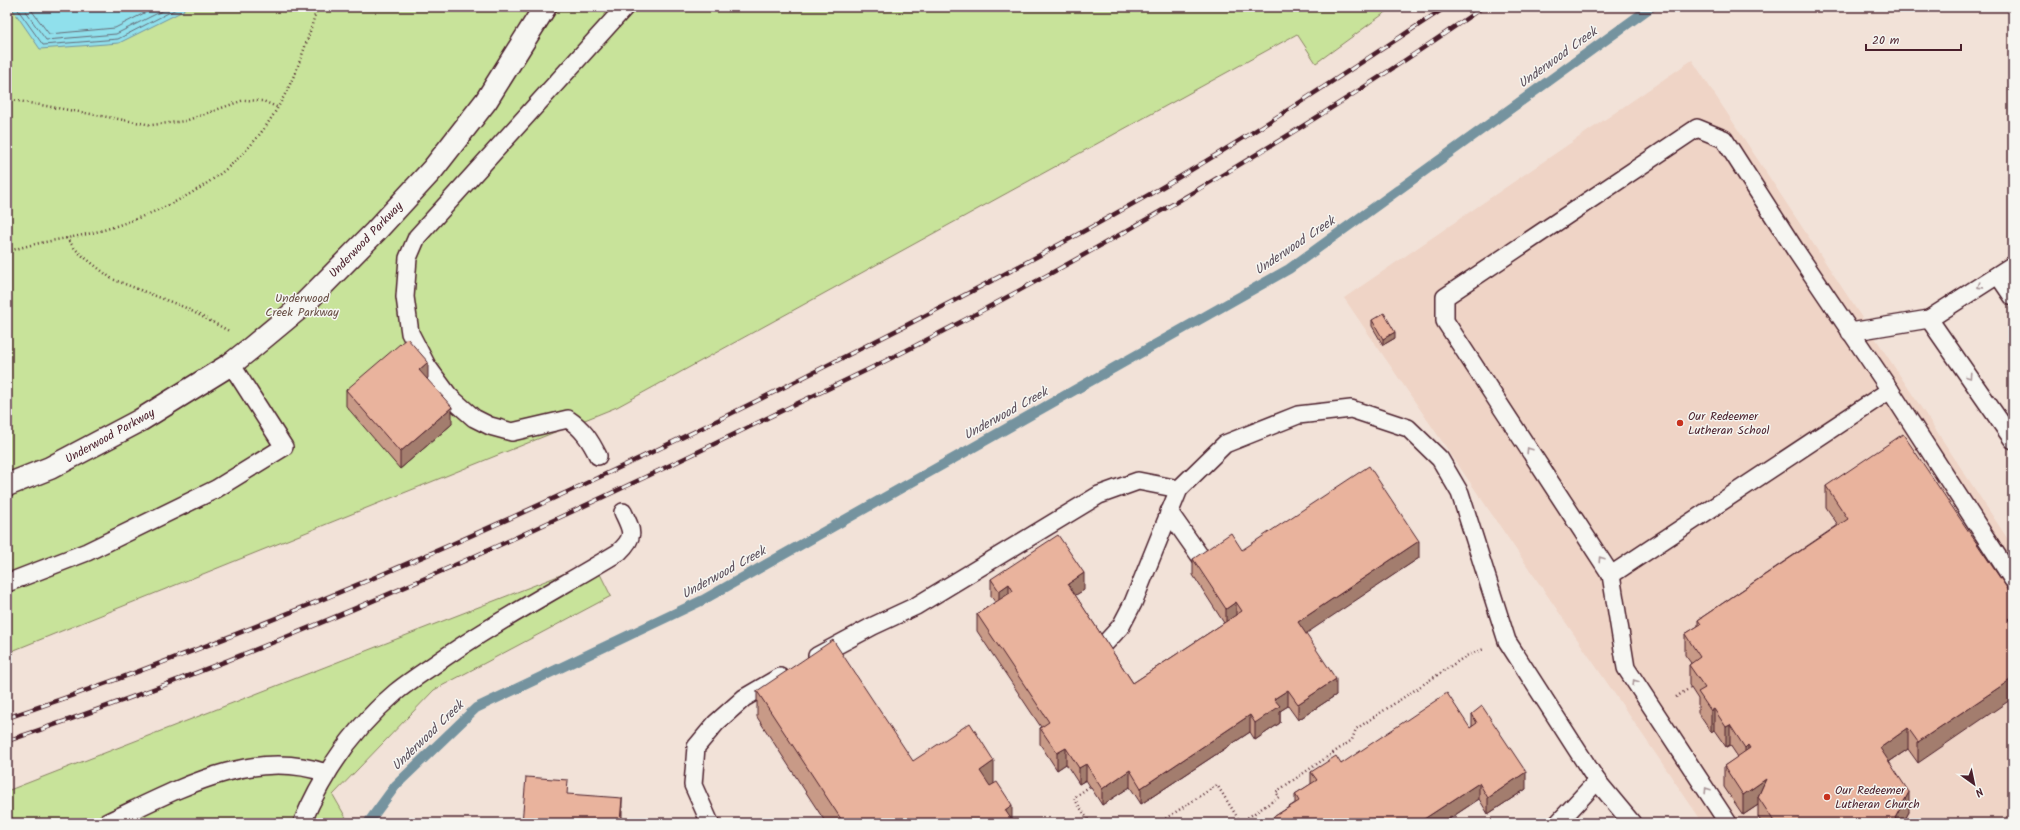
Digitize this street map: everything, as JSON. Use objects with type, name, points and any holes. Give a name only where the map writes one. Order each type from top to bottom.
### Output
[{"type":"street","name":"Underwood Parkway","points":[[7,485],[50,468],[139,421],[230,364],[303,304],[375,232],[433,169],[486,101],[545,7]]},
{"type":"lane","points":[[598,456],[590,439],[580,427],[568,419],[512,432],[490,426],[474,418],[449,396],[427,366],[410,332],[405,296],[408,258],[417,238],[625,7]]},
{"type":"lane","points":[[1728,823],[1626,668],[1611,575],[1445,321],[1445,297],[1697,128],[1724,139],[1850,332],[1890,390],[2013,580]]},
{"type":"lane","points":[[1850,332],[1929,319],[2013,265]]},
{"type":"lane","points":[[1998,275],[2013,297]]},
{"type":"lane","points":[[1929,319],[2013,440]]},
{"type":"lane","points":[[7,583],[87,552],[208,493],[284,447],[230,364]]},
{"type":"lane","points":[[1611,575],[1890,390]]},
{"type":"lane","points":[[1100,648],[1121,626],[1133,603],[1179,489],[1225,444],[1298,415],[1351,409],[1408,428],[1440,459],[1460,493],[1507,641],[1597,781],[1632,823]]},
{"type":"lane","points":[[710,823],[693,785],[696,747],[716,723],[744,698],[800,665],[873,626],[916,606],[1098,495],[1138,481],[1179,489]]},
{"type":"lane","points":[[302,823],[326,773],[366,720],[397,691],[482,633],[620,552],[628,544],[632,536],[630,526],[623,512]]},
{"type":"lane","points":[[1169,512],[1207,566]]},
{"type":"lane","points":[[106,823],[171,793],[231,770],[278,765],[310,767],[326,773]]},
{"type":"lane","points":[[1558,823],[1597,781]]},
{"type":"path","points":[[7,252],[27,244],[66,238],[109,228],[155,210],[206,185],[235,162],[262,133],[279,108],[308,42],[317,7]]},
{"type":"path","points":[[7,99],[152,125],[185,121],[244,100],[263,101],[279,108]]},
{"type":"path","points":[[66,238],[79,253],[112,279],[184,307],[224,327],[250,349]]},
{"type":"path","points":[[1159,823],[1217,785],[1241,823],[1279,797],[1276,792],[1352,740],[1356,729],[1466,656],[1507,641]]},
{"type":"path","points":[[1090,786],[1074,798],[1090,823]]},
{"type":"shaded area","name":"Our Redeemer Lutheran School","points":[[1692,60],[2013,547],[2013,823],[1703,823],[1344,298]]},
{"type":"green space","name":"Underwood Creek Parkway","points":[[7,7],[1393,7],[1316,63],[1297,34],[617,407],[7,653]]},
{"type":"green space","points":[[594,562],[611,596],[434,690],[333,795],[349,823],[7,823],[7,791]]},
{"type":"water","points":[[11,7],[185,7],[183,11],[119,43],[40,49]]},
{"type":"building","points":[[1384,313],[1395,332],[1383,339],[1372,320]]},
{"type":"building","points":[[407,338],[428,362],[419,370],[452,407],[400,452],[346,390]]},
{"type":"building","points":[[1903,434],[2013,597],[2013,616],[2008,619],[2013,627],[2013,678],[1918,742],[1908,728],[1880,748],[1909,792],[1895,818],[1898,823],[1775,823],[1758,797],[1766,779],[1743,795],[1724,766],[1750,748],[1748,745],[1745,748],[1730,725],[1726,727],[1714,709],[1711,711],[1698,692],[1705,688],[1689,665],[1700,657],[1685,634],[1701,624],[1698,620],[1848,519],[1826,486]]},
{"type":"building","points":[[1369,466],[1419,541],[1298,622],[1336,679],[1298,704],[1288,690],[1274,699],[1280,706],[1255,723],[1250,715],[1141,788],[1130,770],[1102,789],[1086,764],[1079,768],[1066,748],[1057,753],[1040,728],[1049,722],[977,614],[1013,591],[1009,584],[999,591],[991,579],[1058,535],[1084,573],[1068,584],[1133,683],[1242,611],[1236,602],[1226,609],[1193,559],[1231,533],[1242,550]]},
{"type":"building","points":[[833,640],[913,761],[970,723],[994,761],[980,771],[990,786],[997,782],[1012,805],[1005,810],[1014,823],[906,823],[902,818],[895,823],[835,823],[841,819],[757,691]]},
{"type":"building","points":[[1447,693],[1470,728],[1477,723],[1472,714],[1482,706],[1526,772],[1488,798],[1479,783],[1418,823],[1276,823],[1272,818],[1299,801],[1295,794],[1317,780],[1311,772],[1336,756],[1341,764]]},
{"type":"building","points":[[526,777],[568,780],[567,794],[622,798],[620,823],[522,823]]},
{"type":"waterway","name":"Underwood Creek","points":[[368,823],[396,785],[476,708],[703,600],[1289,269],[1651,7]]},
{"type":"railway","points":[[7,718],[111,682],[316,602],[519,514],[718,420],[946,305],[1159,189],[1268,123],[1446,7]]},
{"type":"railway","points":[[7,741],[197,673],[476,556],[658,471],[893,357],[1059,269],[1204,186],[1345,99],[1415,54],[1483,7]]},
{"type":"place","name":"Our Redeemer Lutheran School","points":[[1680,423]]},
{"type":"place","name":"Our Redeemer Lutheran Church","points":[[1827,797]]}]
